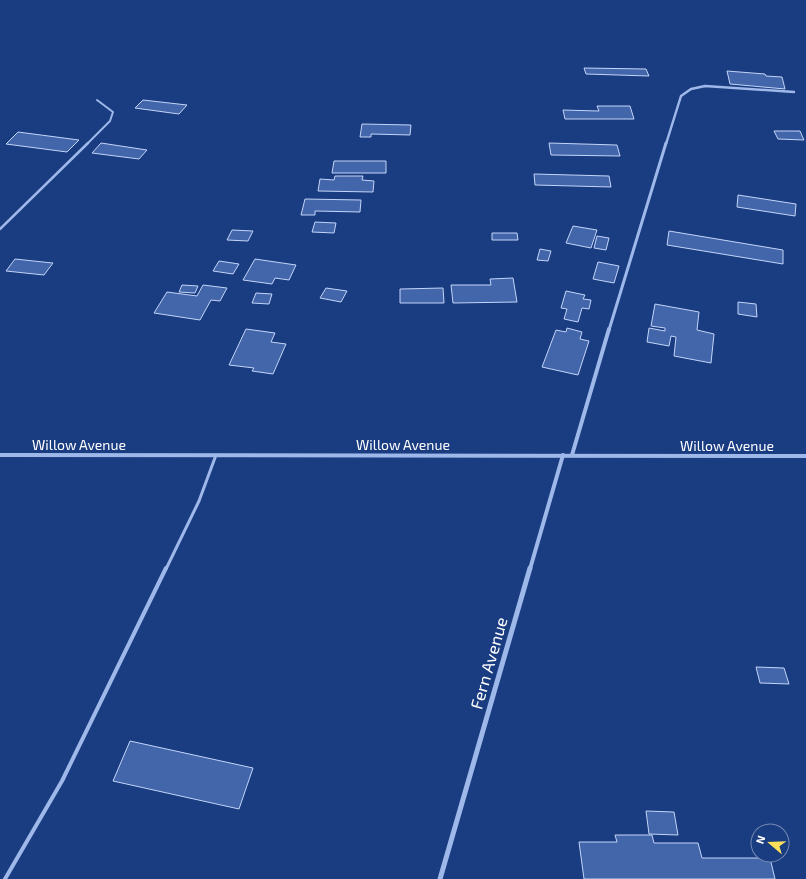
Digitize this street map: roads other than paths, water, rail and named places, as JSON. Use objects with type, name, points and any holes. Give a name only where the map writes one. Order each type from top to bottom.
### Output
[{"type":"street","points":[[572,455],[637,234],[681,96],[691,89],[705,86],[794,92]]},
{"type":"street","name":"Willow Avenue","points":[[0,455],[806,456]]},
{"type":"street","name":"Fern Avenue","points":[[440,879],[563,455]]},
{"type":"lane","points":[[0,229],[110,121],[113,112],[97,100]]},
{"type":"lane","points":[[5,879],[62,781],[198,501],[216,455]]}]
